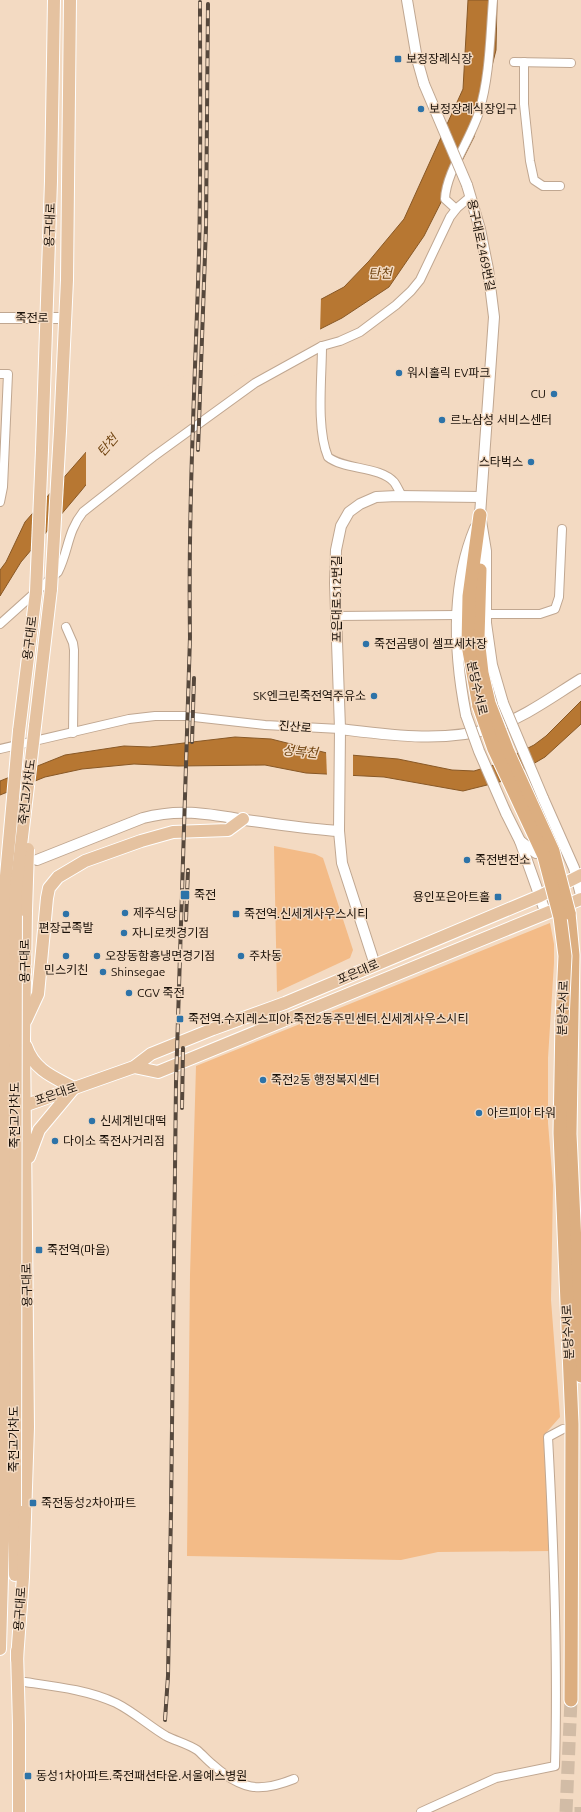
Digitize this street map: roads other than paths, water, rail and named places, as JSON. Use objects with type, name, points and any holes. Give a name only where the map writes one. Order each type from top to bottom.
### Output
[{"type":"highway","name":"분당수서로","points":[[480,515],[478,638],[484,704],[508,752],[550,844],[564,886],[569,913],[573,956],[560,1133],[572,1424],[572,1700]]},
{"type":"highway","name":"분당수서로","points":[[568,1021],[570,1134],[581,1376]]},
{"type":"main road","name":"용구대로","points":[[19,731],[36,592],[47,318],[54,0]]},
{"type":"main road","name":"용구대로","points":[[17,1659],[28,1427],[24,1053],[26,911],[35,726],[51,589],[60,431],[67,280],[70,0]]},
{"type":"main road","name":"죽전고가차도","points":[[10,1505],[16,888],[35,726]]},
{"type":"main road","name":"죽전고가차도","points":[[10,1505],[5,887],[19,731]]},
{"type":"main road","points":[[0,839],[19,731]]},
{"type":"main road","points":[[24,1023],[38,994],[47,898],[49,888],[58,877],[85,861],[141,841],[173,832],[228,830],[243,819]]},
{"type":"main road","name":"포은대로","points":[[0,1114],[134,1067],[151,1054],[213,1028],[285,1002],[376,965],[540,896],[579,876]]},
{"type":"main road","name":"포은대로","points":[[134,1067],[158,1072],[581,899]]},
{"type":"main road","points":[[24,1040],[29,1055],[35,1064],[49,1076],[74,1088],[39,1130],[33,1143],[26,1170]]},
{"type":"main road","points":[[0,1065],[15,1063],[24,1053]]},
{"type":"main road","name":"용구대로","points":[[0,1649],[10,1505]]},
{"type":"main road","name":"용구대로","points":[[10,1505],[18,1681],[19,1812]]},
{"type":"street","name":"용구대로2469번길","points":[[407,0],[416,53],[424,84],[467,185],[488,269],[494,317],[480,515]]},
{"type":"street","points":[[456,209],[445,199],[447,185],[479,111],[485,77],[493,0]]},
{"type":"street","points":[[514,62],[571,63]]},
{"type":"street","points":[[524,62],[524,104],[530,161],[534,180],[543,186],[560,186]]},
{"type":"street","points":[[0,624],[58,572],[63,562],[74,523],[83,512],[153,456],[255,383],[322,346],[340,341],[360,332],[377,321],[411,291],[420,280],[450,217],[456,209],[470,197]]},
{"type":"street","name":"죽전로","points":[[0,318],[65,318]]},
{"type":"street","points":[[322,346],[322,425],[324,449],[328,457],[337,462],[382,475],[393,481],[402,496]]},
{"type":"street","points":[[0,374],[8,374],[3,423],[0,502]]},
{"type":"street","name":"포은대로512번길","points":[[339,831],[341,814],[336,616],[336,550],[341,526],[349,512],[360,504],[376,497],[481,497]]},
{"type":"street","points":[[480,515],[486,551],[486,614],[492,665],[503,703],[543,798],[579,876],[581,895]]},
{"type":"street","points":[[480,515],[468,545],[458,602],[458,666],[466,715],[479,751],[520,841],[546,914]]},
{"type":"street","points":[[486,614],[540,614],[555,609],[559,597],[562,529]]},
{"type":"street","points":[[336,616],[458,615]]},
{"type":"street","points":[[66,627],[73,643],[74,650],[73,733]]},
{"type":"street","name":"진산로","points":[[0,749],[129,719],[155,716],[185,716],[265,725],[340,729],[412,736],[446,736],[480,731],[509,720],[581,679]]},
{"type":"street","points":[[37,860],[143,818],[162,813],[186,811],[312,830],[339,831],[342,863],[376,965]]},
{"type":"street","points":[[520,841],[536,853],[552,847],[555,824]]},
{"type":"street","points":[[421,1812],[496,1778],[555,1766],[556,1695],[554,1545],[548,1437],[563,1429]]},
{"type":"street","points":[[18,1681],[73,1690],[114,1702],[129,1710],[165,1736],[196,1750],[224,1774],[246,1787],[268,1787],[294,1779]]},
{"type":"water","name":"탄천","points":[[468,0],[497,0],[496,50],[474,137],[424,236],[389,287],[342,318],[136,422],[81,491],[21,562],[0,596],[0,570],[6,562],[25,522],[115,419],[267,328],[344,287],[369,261],[404,219],[463,89]]},
{"type":"water","name":"성복천","points":[[581,701],[581,724],[545,757],[503,781],[463,791],[384,777],[306,773],[265,765],[178,766],[134,764],[82,769],[45,777],[0,795],[0,781],[65,755],[124,746],[150,747],[235,737],[271,739],[327,753],[398,759],[452,770],[474,771],[494,765],[534,745],[546,736]]},
{"type":"tunnel","points":[[566,1812],[571,1700]]},
{"type":"tunnel","points":[[581,1807],[581,1812]]},
{"type":"railway","points":[[165,1720],[168,1676],[171,1512],[176,1083],[190,637],[191,493],[199,254],[200,2]]},
{"type":"railway","points":[[198,450],[206,227],[208,4]]},
{"type":"railway","points":[[192,742],[194,678]]},
{"type":"railway","points":[[186,920],[188,870]]},
{"type":"railway","points":[[182,1108],[183,1048]]},
{"type":"place","name":"보정장례식장","points":[[398,59]]},
{"type":"place","name":"보정장례식장입구","points":[[421,109]]},
{"type":"place","name":"워시홀릭 EV파크","points":[[399,373]]},
{"type":"place","name":"CU","points":[[554,394]]},
{"type":"place","name":"르노삼성 서비스센터","points":[[442,420]]},
{"type":"place","name":"스타벅스","points":[[531,462]]},
{"type":"place","name":"죽전곰탱이 셀프세차장","points":[[366,644]]},
{"type":"place","name":"SK엔크린죽전역주유소","points":[[374,696]]},
{"type":"place","name":"죽전변전소","points":[[467,860]]},
{"type":"place","name":"죽전","points":[[185,895]]},
{"type":"place","name":"용인포은아트홀","points":[[498,897]]},
{"type":"place","name":"제주식당","points":[[125,913]]},
{"type":"place","name":"편장군족발","points":[[66,914]]},
{"type":"place","name":"죽전역.신세계사우스시티","points":[[236,914]]},
{"type":"place","name":"자니로켓경기점","points":[[124,933]]},
{"type":"place","name":"민스키친","points":[[66,956]]},
{"type":"place","name":"오장동함흥냉면경기점","points":[[97,956]]},
{"type":"place","name":"주차동","points":[[241,956]]},
{"type":"place","name":"Shinsegae","points":[[103,972]]},
{"type":"place","name":"CGV 죽전","points":[[129,993]]},
{"type":"place","name":"죽전역.수지레스피아.죽전2동주민센터.신세계사우스시티","points":[[180,1019]]},
{"type":"place","name":"죽전2동 행정복지센터","points":[[263,1080]]},
{"type":"place","name":"아르피아 타워","points":[[479,1113]]},
{"type":"place","name":"신세계빈대떡","points":[[92,1121]]},
{"type":"place","name":"다이소 죽전사거리점","points":[[55,1141]]},
{"type":"place","name":"죽전역(마을)","points":[[39,1250]]},
{"type":"place","name":"죽전동성2차아파트","points":[[33,1503]]},
{"type":"place","name":"동성1차아파트.죽전패션타운.서울예스병원","points":[[28,1776]]}]
